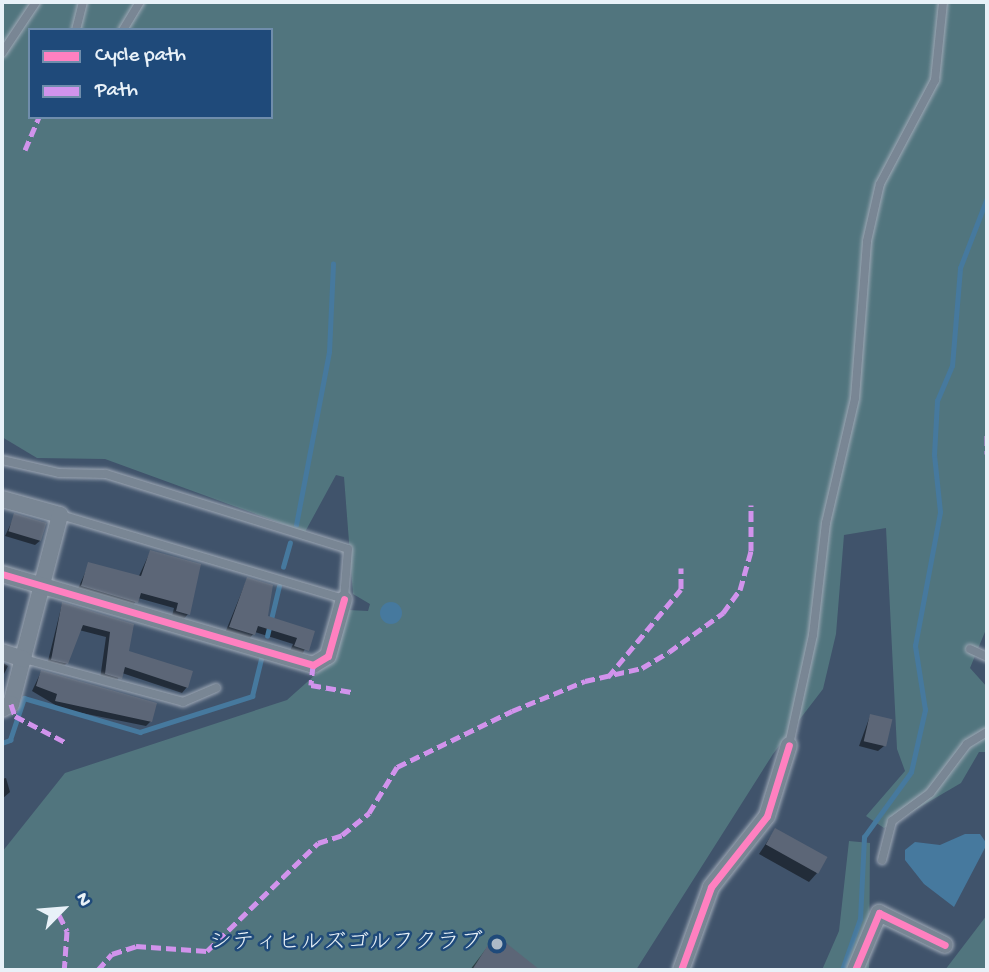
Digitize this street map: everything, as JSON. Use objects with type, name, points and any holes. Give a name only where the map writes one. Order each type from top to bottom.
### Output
[{"type":"street","points":[[2,499],[60,516],[45,586],[11,704],[2,709]]},
{"type":"street","points":[[2,574],[313,665],[328,656],[344,599]]},
{"type":"street","points":[[2,652],[24,659]]},
{"type":"street","points":[[681,970],[711,887],[767,816],[789,745]]},
{"type":"street","points":[[855,970],[879,913],[945,944]]},
{"type":"lane","points":[[2,53],[36,2]]},
{"type":"lane","points":[[76,28],[83,2]]},
{"type":"lane","points":[[124,28],[140,2]]},
{"type":"lane","points":[[789,745],[813,635],[826,523],[855,398],[867,241],[880,184],[935,80],[943,2]]},
{"type":"lane","points":[[2,460],[59,473],[106,474],[348,549],[344,599],[60,516]]},
{"type":"lane","points":[[970,649],[987,657]]},
{"type":"lane","points":[[24,659],[183,702],[216,688]]},
{"type":"lane","points":[[882,860],[892,821],[930,793],[967,744],[987,732]]},
{"type":"green space","points":[[2,2],[987,2],[987,627],[970,668],[987,687],[987,752],[979,752],[961,783],[884,828],[866,816],[905,771],[897,749],[886,528],[844,535],[836,634],[823,689],[773,754],[636,970],[2,970],[2,852],[65,773],[287,700],[334,658],[348,610],[368,611],[370,604],[353,594],[344,477],[336,475],[305,532],[105,459],[37,458],[2,437]]},
{"type":"green space","points":[[849,841],[870,843],[869,970],[822,970],[839,931]]},
{"type":"green space","points":[[987,915],[987,970],[945,970]]},
{"type":"water","points":[[391,602],[399,605],[402,613],[399,621],[391,624],[383,621],[380,613],[383,605]]},
{"type":"water","points":[[965,834],[980,834],[987,844],[954,907],[924,884],[905,860],[905,850],[915,842],[940,845]]},
{"type":"building","points":[[14,513],[47,523],[41,541],[8,531]]},
{"type":"building","points":[[150,550],[201,564],[190,615],[176,611],[178,603],[141,593],[138,603],[81,586],[88,562],[141,576]]},
{"type":"building","points":[[247,577],[273,585],[268,616],[315,631],[309,651],[294,646],[297,638],[258,626],[255,635],[229,627]]},
{"type":"building","points":[[62,602],[134,624],[129,651],[193,671],[188,688],[125,667],[122,679],[105,674],[110,632],[83,625],[68,664],[51,660]]},
{"type":"building","points":[[41,670],[157,703],[152,722],[55,701],[57,694],[36,686]]},
{"type":"building","points":[[870,714],[892,719],[886,746],[864,741]]},
{"type":"building","points":[[775,828],[827,857],[818,874],[766,845]]},
{"type":"building","name":"シティヒルズゴルフクラブ","points":[[495,934],[540,970],[472,970]]},
{"type":"waterway","points":[[842,970],[860,919],[864,837],[911,772],[925,710],[915,646],[940,512],[934,455],[937,401],[952,366],[960,268],[987,198]]},
{"type":"waterway","points":[[296,525],[329,352],[333,264]]},
{"type":"waterway","points":[[283,567],[290,543]]},
{"type":"waterway","points":[[267,636],[279,586]]},
{"type":"waterway","points":[[2,743],[10,740],[24,698],[140,732],[252,696],[262,655]]},
{"type":"marked path","points":[[25,150],[38,119]]},
{"type":"marked path","points":[[987,435],[987,454]]},
{"type":"marked path","points":[[98,970],[112,954],[136,946],[207,951],[318,843],[342,835],[369,813],[397,767],[512,711],[585,681],[642,668],[669,652],[723,613],[740,590],[751,551],[751,505]]},
{"type":"marked path","points":[[608,677],[681,589],[681,568]]},
{"type":"marked path","points":[[313,665],[311,685],[351,692]]},
{"type":"marked path","points":[[11,704],[15,716],[65,742]]},
{"type":"marked path","points":[[59,915],[67,931],[64,970]]},
{"type":"cycle path","points":[[2,574],[313,665],[328,656],[344,599]]},
{"type":"cycle path","points":[[681,970],[711,887],[767,816],[789,745]]},
{"type":"cycle path","points":[[855,970],[879,913],[945,945]]},
{"type":"place","name":"シティヒルズゴルフクラブ","points":[[497,944]]}]
